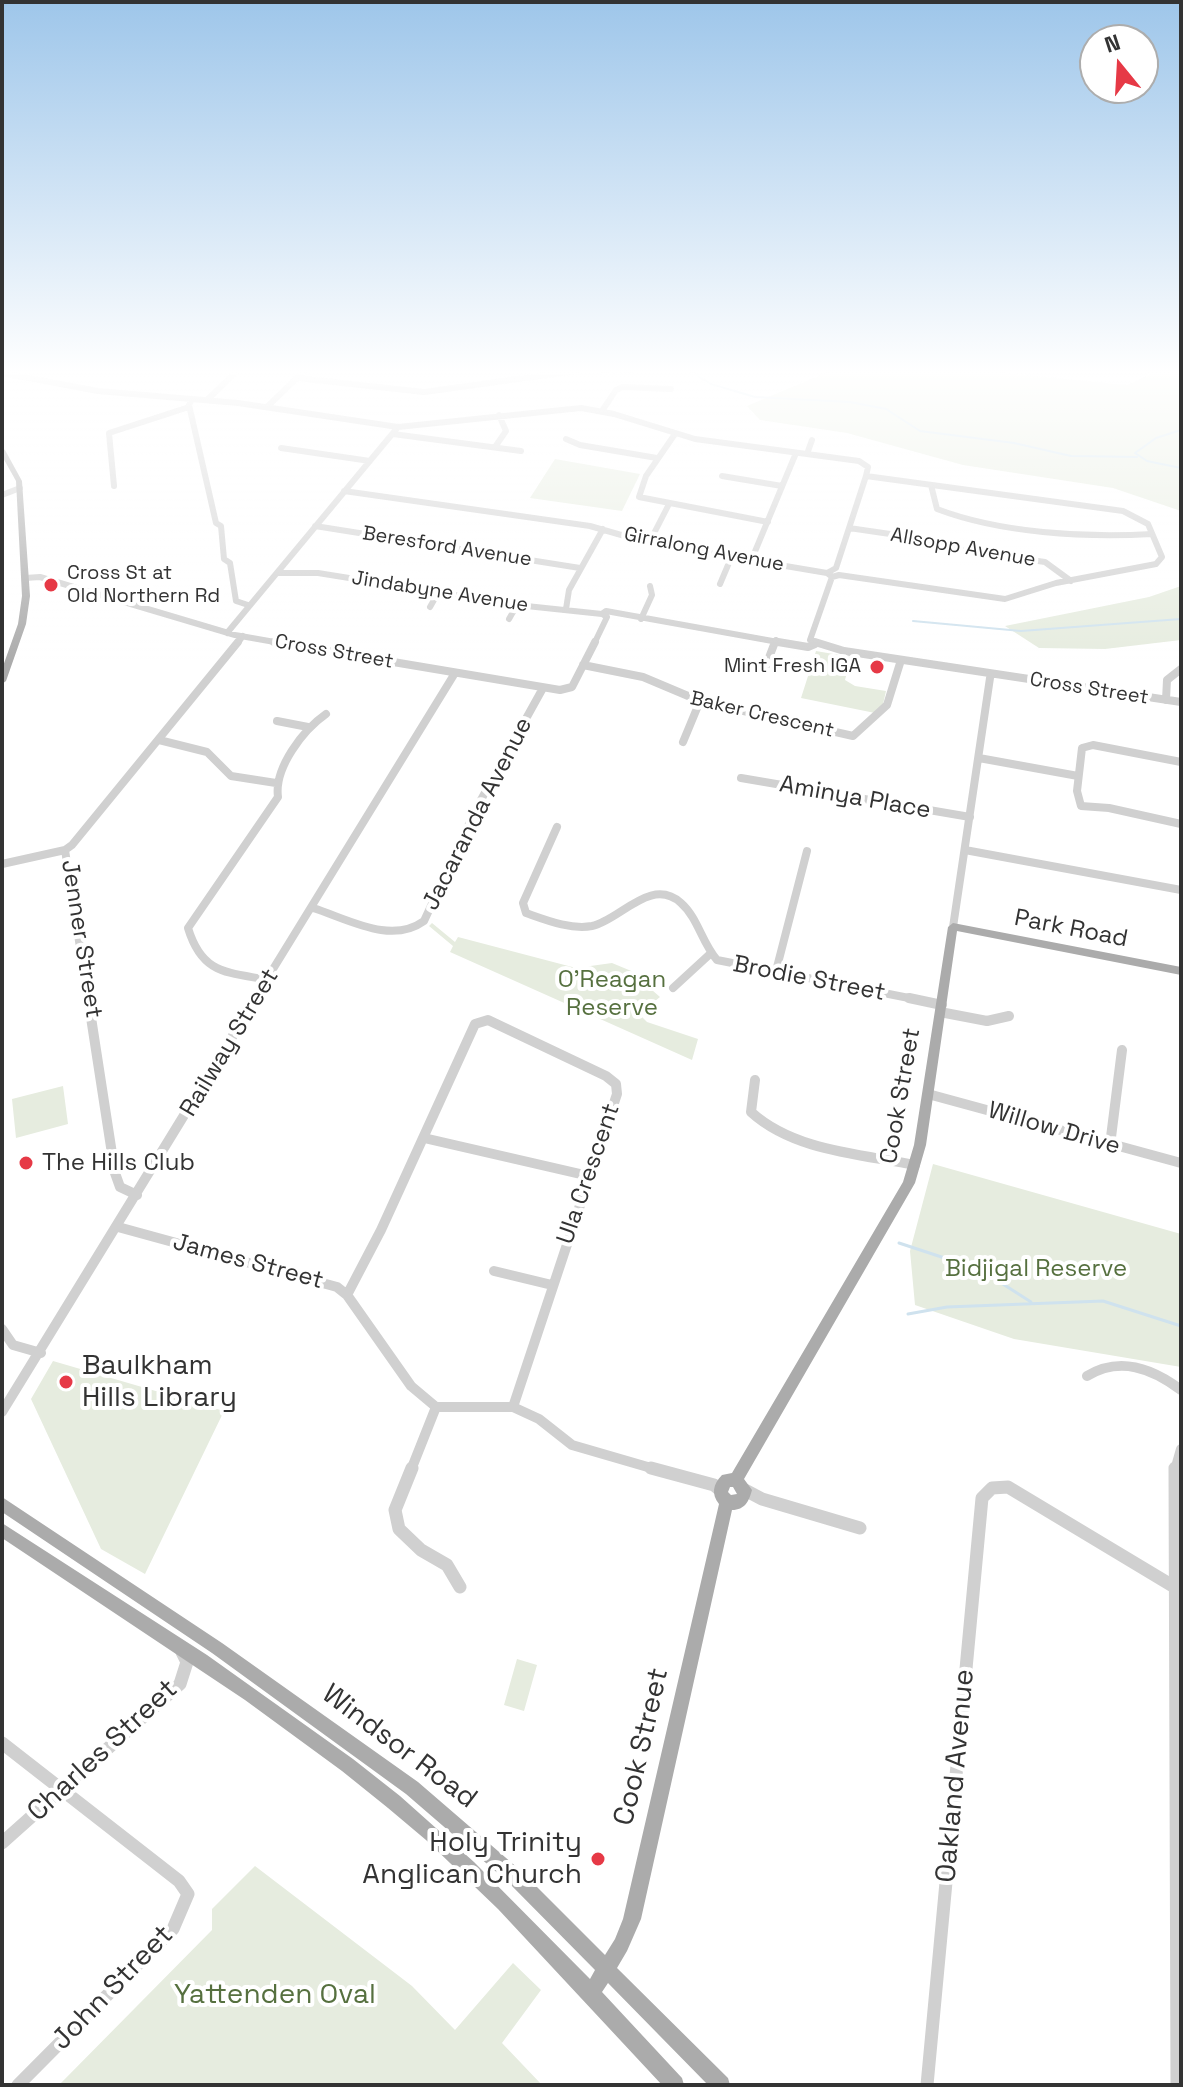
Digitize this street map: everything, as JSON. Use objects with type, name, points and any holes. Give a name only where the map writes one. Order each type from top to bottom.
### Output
[{"type":"main road","points":[[3,675],[25,610],[20,488],[15,468]]},
{"type":"main road","name":"Park Road","points":[[953,927],[1181,971]]},
{"type":"main road","name":"Cook Street","points":[[741,1485],[895,1207],[915,1165],[953,927]]},
{"type":"main road","points":[[727,1480],[741,1485],[740,1501],[724,1496],[727,1480]]},
{"type":"main road","name":"Cook Street","points":[[590,1995],[632,1919],[724,1496]]},
{"type":"main road","name":"Windsor Road","points":[[2,1504],[217,1648],[412,1788],[514,1876],[721,2085]]},
{"type":"main road","name":"Windsor Road","points":[[2,1530],[296,1726],[394,1801],[490,1890],[675,2085]]},
{"type":"street","points":[[112,468],[114,486]]},
{"type":"street","points":[[204,468],[236,601],[248,605]]},
{"type":"street","points":[[227,633],[364,468]]},
{"type":"street","points":[[652,468],[638,496],[668,506],[768,522]]},
{"type":"street","points":[[751,561],[789,468]]},
{"type":"street","points":[[809,643],[868,468]]},
{"type":"street","points":[[722,476],[782,486]]},
{"type":"street","points":[[866,476],[1123,511],[1141,518],[1152,534]]},
{"type":"street","points":[[931,485],[937,509],[963,519],[1097,537],[1152,534]]},
{"type":"street","points":[[2,495],[20,488]]},
{"type":"street","name":"Girralong Avenue","points":[[344,491],[603,529],[649,543],[731,558],[997,599],[1156,564],[1162,557],[1152,534]]},
{"type":"street","points":[[649,543],[668,506]]},
{"type":"street","name":"Beresford Avenue","points":[[315,526],[580,568]]},
{"type":"street","name":"Allsopp Avenue","points":[[849,528],[905,537],[940,547],[1045,562],[1071,581]]},
{"type":"street","points":[[566,609],[569,590],[603,529]]},
{"type":"street","points":[[720,584],[731,558]]},
{"type":"street","name":"Jindabyne Avenue","points":[[277,573],[318,573],[517,605],[607,615]]},
{"type":"street","name":"Cross Street","points":[[25,578],[43,578],[227,633],[543,688],[571,688],[607,615],[809,643],[991,675],[1181,702]]},
{"type":"street","points":[[641,619],[652,595],[650,586]]},
{"type":"street","points":[[430,607],[438,593]]},
{"type":"street","points":[[509,619],[517,605]]},
{"type":"street","name":"Jenner Street","points":[[137,1195],[120,1187],[115,1173],[65,850],[243,636]]},
{"type":"street","points":[[765,668],[776,640]]},
{"type":"street","name":"Baker Crescent","points":[[583,665],[643,677],[700,701],[853,736],[887,705],[901,660]]},
{"type":"street","points":[[1166,700],[1167,680],[1181,669]]},
{"type":"street","name":"Railway Street","points":[[2,1412],[41,1353],[455,673]]},
{"type":"street","name":"Cook Street","points":[[953,927],[991,675]]},
{"type":"street","name":"Jacaranda Avenue","points":[[313,908],[391,933],[413,929],[424,921],[477,807],[543,688]]},
{"type":"street","points":[[683,742],[700,701]]},
{"type":"street","points":[[268,980],[206,965],[195,955],[188,928],[278,797],[276,783],[308,727],[326,714]]},
{"type":"street","points":[[277,721],[308,727]]},
{"type":"street","points":[[159,740],[200,748],[231,776],[276,783]]},
{"type":"street","points":[[1181,762],[1093,745],[1082,748],[1077,791],[1081,806],[1109,808],[1181,824]]},
{"type":"street","points":[[979,758],[1078,776]]},
{"type":"street","name":"Aminya Place","points":[[741,778],[970,817]]},
{"type":"street","name":"Brodie Street","points":[[557,827],[523,910],[587,927],[607,921],[641,899],[669,897],[686,910],[710,954],[728,963],[776,971],[987,1021],[1009,1016]]},
{"type":"street","points":[[2,864],[65,850]]},
{"type":"street","points":[[965,850],[1181,890]]},
{"type":"street","points":[[776,971],[807,851]]},
{"type":"street","points":[[673,988],[710,954]]},
{"type":"street","name":"Ula Crescent","points":[[347,1295],[362,1270],[472,1029],[480,1018],[561,1052],[616,1084],[617,1094],[513,1407]]},
{"type":"street","points":[[1110,1145],[1122,1050]]},
{"type":"street","points":[[755,1080],[751,1112],[763,1124],[793,1137],[915,1165]]},
{"type":"street","name":"Willow Drive","points":[[928,1094],[1181,1163]]},
{"type":"street","points":[[424,1138],[589,1176]]},
{"type":"street","name":"James Street","points":[[118,1227],[324,1282],[347,1295],[411,1386],[436,1407]]},
{"type":"street","points":[[494,1271],[552,1285]]},
{"type":"street","points":[[2,1329],[13,1345],[41,1353]]},
{"type":"street","points":[[1087,1376],[1107,1367],[1130,1365],[1156,1374],[1181,1390]]},
{"type":"street","points":[[460,1587],[447,1565],[421,1550],[399,1529],[395,1510],[436,1407],[513,1407],[539,1419],[572,1445],[714,1485],[724,1496]]},
{"type":"street","points":[[1177,2085],[1178,1589],[1175,1467],[1181,1449]]},
{"type":"street","points":[[741,1485],[774,1503],[860,1528]]},
{"type":"street","name":"Oakland Avenue","points":[[927,2085],[982,1498],[992,1488],[1008,1487],[1178,1589]]},
{"type":"street","name":"Charles Street","points":[[2,1843],[66,1792],[180,1684],[187,1662],[182,1650]]},
{"type":"street","name":"John Street","points":[[2,1743],[185,1886],[186,1905],[173,1929],[18,2085]]},
{"type":"green space","points":[[549,468],[608,468],[640,474],[622,511],[530,498]]},
{"type":"green space","points":[[985,468],[1181,468],[1181,511],[1113,488]]},
{"type":"green space","points":[[1181,586],[1181,640],[1105,649],[1039,648],[1005,626],[1149,597]]},
{"type":"green space","points":[[816,651],[851,657],[845,680],[855,686],[886,691],[883,704],[875,713],[801,698]]},
{"type":"green space","name":"O'Reagan Reserve","points":[[432,923],[455,942],[458,937],[576,968],[612,963],[653,980],[652,990],[660,997],[639,1014],[647,1022],[698,1039],[692,1060],[450,952],[453,946],[429,926]]},
{"type":"green space","points":[[63,1086],[68,1124],[16,1138],[12,1099]]},
{"type":"green space","name":"Bidjigal Reserve","points":[[933,1164],[1181,1234],[1181,1367],[1014,1339],[915,1305],[910,1251]]},
{"type":"green space","points":[[53,1361],[224,1411],[145,1574],[101,1549],[31,1399]]},
{"type":"green space","points":[[517,1659],[537,1665],[524,1711],[504,1705]]},
{"type":"green space","name":"Yattenden Oval","points":[[255,1866],[412,1986],[455,2030],[513,1963],[541,1990],[502,2043],[542,2085],[59,2085],[212,1930],[212,1909]]},
{"type":"waterway","points":[[913,621],[1021,631],[1181,619]]},
{"type":"waterway","points":[[899,1243],[981,1270],[1031,1302]]},
{"type":"waterway","points":[[908,1314],[947,1307],[1103,1301],[1181,1326]]},
{"type":"place","name":"Cross St at Old Northern Rd","points":[[51,585]]},
{"type":"place","name":"Mint Fresh IGA","points":[[877,667]]},
{"type":"place","name":"The Hills Club","points":[[26,1163]]},
{"type":"place","name":"Baulkham Hills Library","points":[[66,1382]]},
{"type":"place","name":"Holy Trinity Anglican Church","points":[[598,1859]]}]
